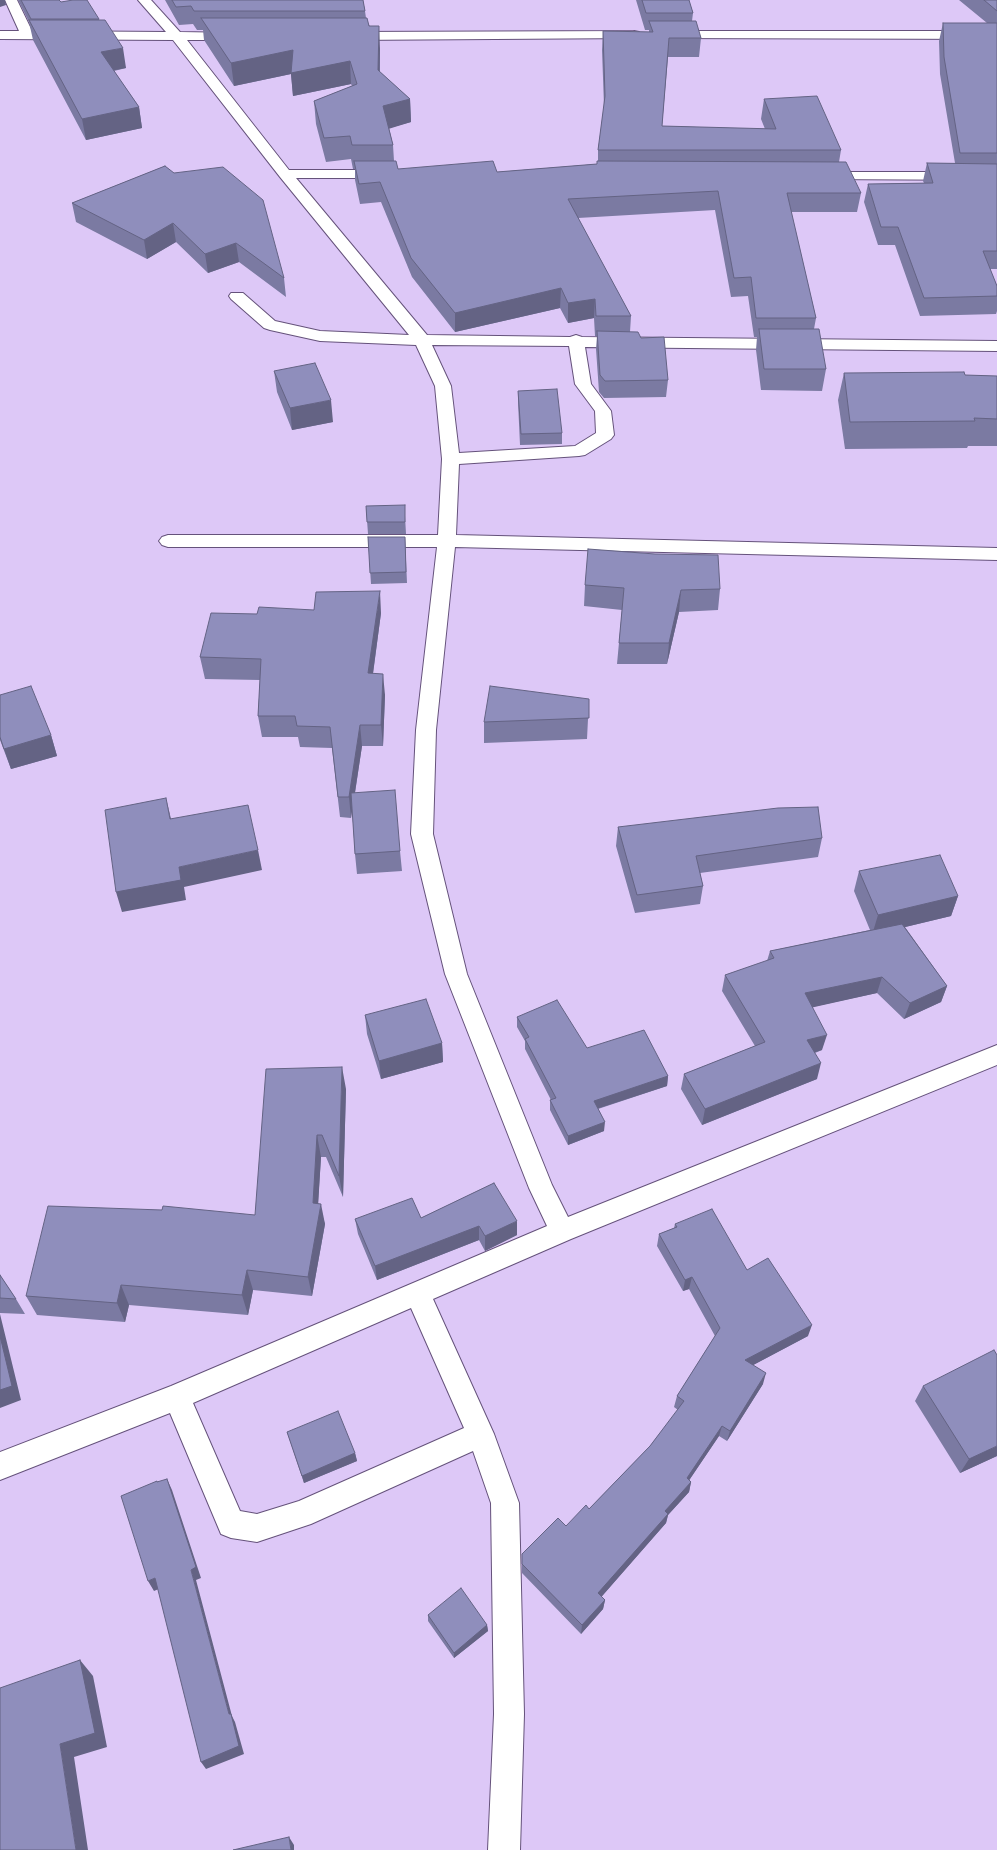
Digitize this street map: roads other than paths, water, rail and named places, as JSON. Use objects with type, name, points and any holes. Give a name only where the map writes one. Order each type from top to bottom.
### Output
[{"type":"street","points":[[11,0],[27,35]]},
{"type":"street","points":[[144,0],[177,36],[285,174],[422,340],[443,386],[451,458],[447,541],[426,730],[422,834],[456,974],[541,1188],[562,1231]]},
{"type":"street","points":[[0,35],[248,36]]},
{"type":"street","points":[[335,36],[644,35]]},
{"type":"street","points":[[660,35],[997,35]]},
{"type":"street","points":[[285,174],[403,174]]},
{"type":"street","points":[[807,176],[997,176]]},
{"type":"street","points":[[237,296],[270,325],[320,336],[422,340],[576,340],[997,346]]},
{"type":"street","points":[[451,458],[579,452],[605,435],[603,411],[583,384],[576,340]]},
{"type":"street","points":[[168,541],[447,541],[997,554]]},
{"type":"street","points":[[0,1466],[177,1398],[562,1231],[997,1055]]},
{"type":"street","points":[[418,1294],[480,1434],[505,1503],[509,1714],[504,1850]]},
{"type":"street","points":[[177,1398],[231,1524],[257,1528],[301,1514],[480,1434]]}]
